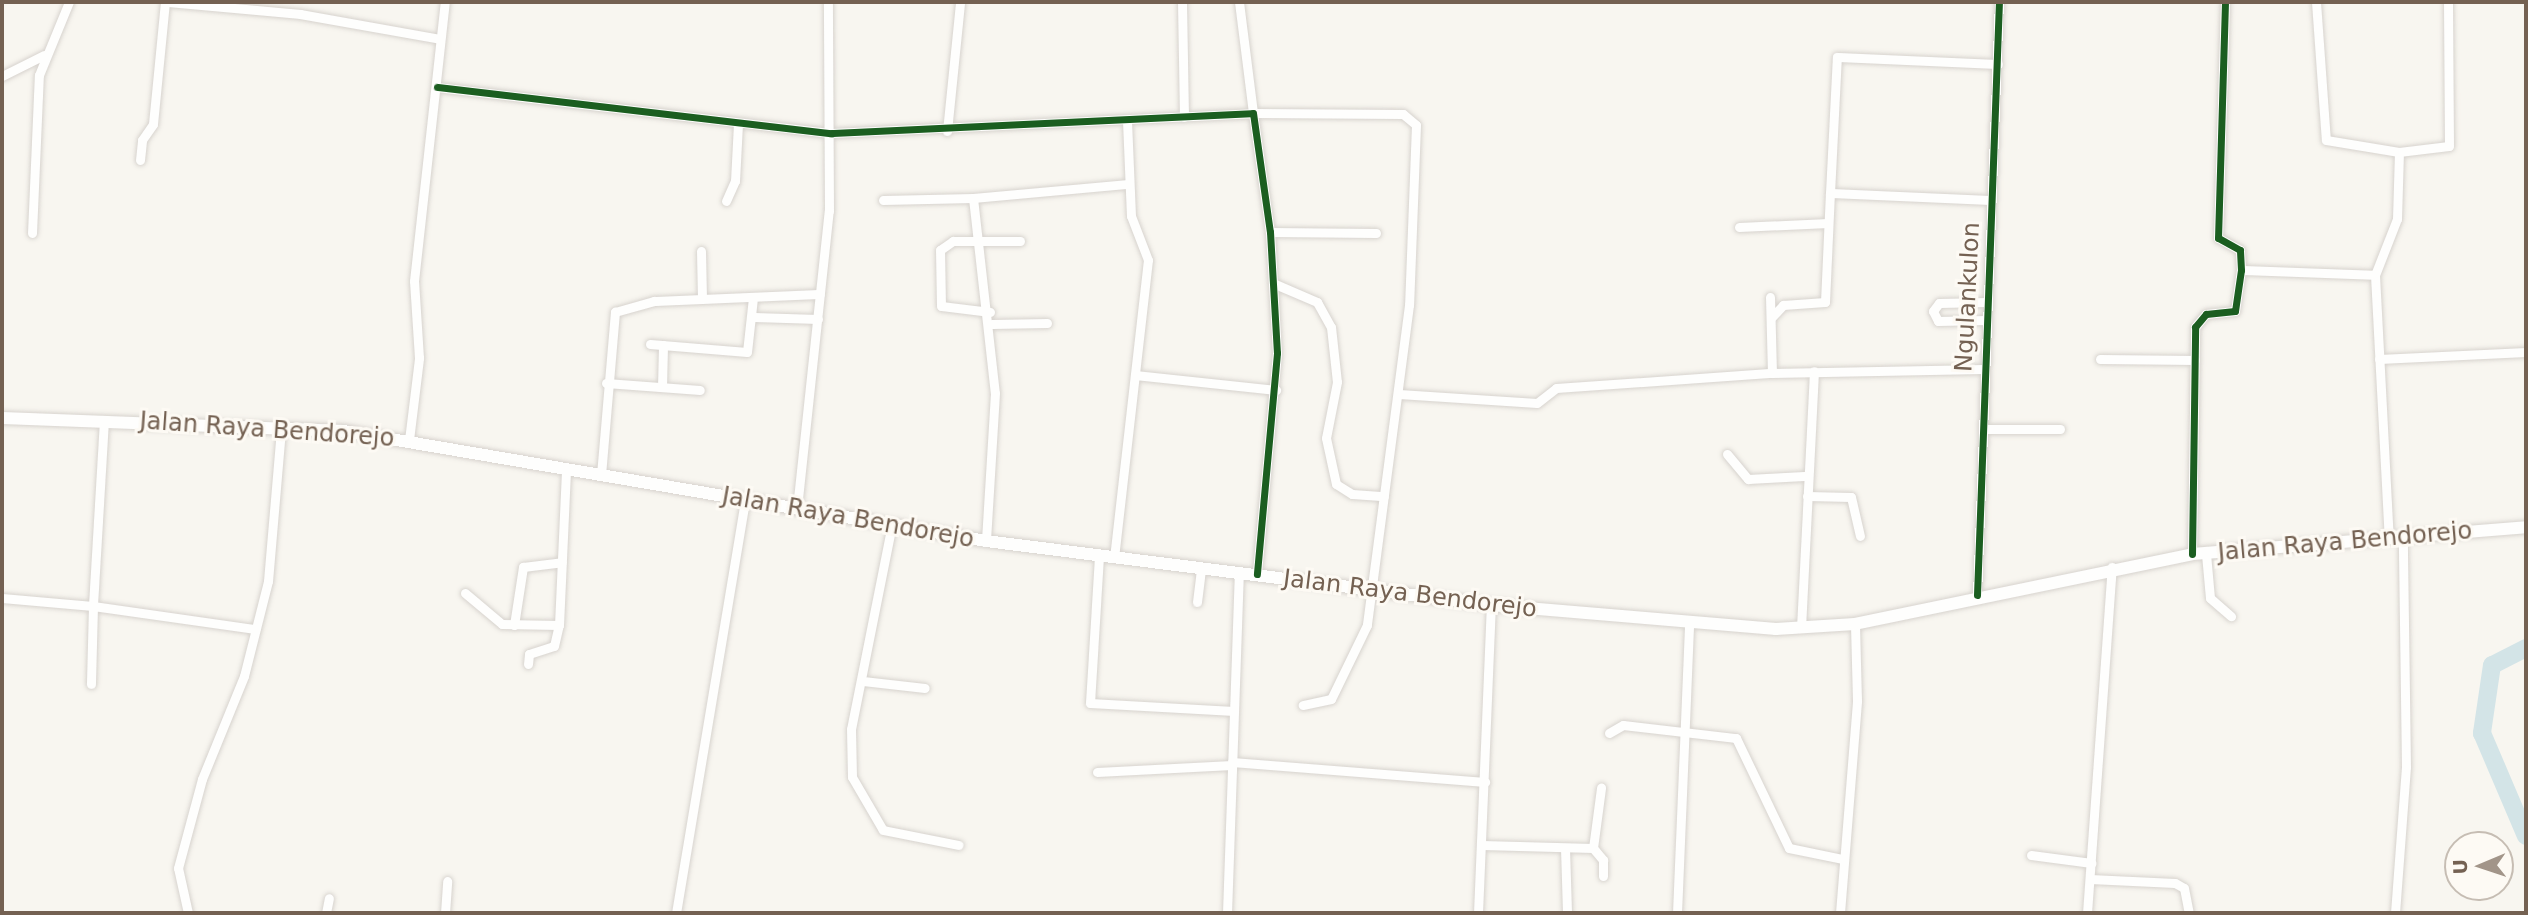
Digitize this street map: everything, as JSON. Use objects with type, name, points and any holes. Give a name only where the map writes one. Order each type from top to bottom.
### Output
[{"type":"main road","name":"Jalan Raya Bendorejo","points":[[2,418],[281,428],[409,440],[986,541],[1257,574],[1371,591],[1689,625],[1801,628],[1856,624],[1977,595],[2199,554],[2526,527]]},
{"type":"street","points":[[32,233],[44,55],[69,2]]},
{"type":"street","points":[[140,160],[142,140],[153,124],[166,2],[300,14],[440,39]]},
{"type":"street","points":[[409,440],[419,358],[414,281],[445,2]]},
{"type":"street","points":[[797,508],[818,319],[831,133],[828,2]]},
{"type":"street","points":[[947,131],[960,2]]},
{"type":"street","points":[[1182,2],[1184,117]]},
{"type":"street","points":[[1239,2],[1275,284],[1276,390],[1257,574]]},
{"type":"street","name":"Ngulankulon","points":[[1977,595],[1983,369],[1999,2]]},
{"type":"street","points":[[2225,2],[2218,238],[2240,250],[2241,270],[2235,311],[2206,314],[2195,327],[2195,359],[2199,554],[2210,598],[2231,617]]},
{"type":"street","points":[[2316,2],[2326,140],[2399,152],[2449,146],[2448,2]]},
{"type":"street","points":[[2,76],[44,55]]},
{"type":"street","points":[[1771,318],[1783,305],[1825,302],[1837,57],[1998,64]]},
{"type":"street","points":[[437,87],[831,133],[947,131],[1253,113],[1412,117],[1416,230],[1399,394],[1367,625],[1331,699],[1303,705]]},
{"type":"street","points":[[1114,558],[1148,260],[1131,216],[1127,120]]},
{"type":"street","points":[[726,201],[735,181],[737,124]]},
{"type":"street","points":[[2389,539],[2375,275],[2397,219],[2399,152]]},
{"type":"street","points":[[883,200],[973,198],[1128,184]]},
{"type":"street","points":[[1830,193],[1992,200]]},
{"type":"street","points":[[973,198],[992,324],[995,393],[986,541]]},
{"type":"street","points":[[1739,228],[1828,223]]},
{"type":"street","points":[[1270,232],[1377,233]]},
{"type":"street","points":[[990,313],[940,303],[940,250],[979,240],[1020,241]]},
{"type":"street","points":[[701,251],[702,299]]},
{"type":"street","points":[[2241,270],[2375,275]]},
{"type":"street","points":[[1275,284],[1317,302],[1331,327],[1336,382],[1326,438],[1336,484],[1352,495],[1384,496]]},
{"type":"street","points":[[601,475],[606,383],[615,312],[654,300],[820,294]]},
{"type":"street","points":[[1770,297],[1772,373]]},
{"type":"street","points":[[650,344],[747,352],[754,317],[753,298]]},
{"type":"street","points":[[1986,320],[1938,321],[1933,311],[1939,303],[1987,302]]},
{"type":"street","points":[[754,317],[818,319]]},
{"type":"street","points":[[992,324],[1047,323]]},
{"type":"street","points":[[662,387],[663,345]]},
{"type":"street","points":[[2379,359],[2526,352]]},
{"type":"street","points":[[2100,359],[2195,359]]},
{"type":"street","points":[[1399,394],[1537,402],[1556,388],[1814,371],[1983,369]]},
{"type":"street","points":[[1801,628],[1807,496],[1804,476],[1814,371]]},
{"type":"street","points":[[1135,375],[1276,390]]},
{"type":"street","points":[[606,383],[700,390]]},
{"type":"street","points":[[91,684],[104,420]]},
{"type":"street","points":[[188,913],[178,867],[268,581],[281,428]]},
{"type":"street","points":[[1983,429],[2060,429]]},
{"type":"street","points":[[1727,454],[1748,479],[1804,476]]},
{"type":"street","points":[[528,664],[529,653],[554,646],[559,625],[566,469]]},
{"type":"street","points":[[1807,496],[1851,497],[1860,536]]},
{"type":"street","points":[[676,913],[683,845],[693,803],[745,500]]},
{"type":"street","points":[[892,524],[849,749],[857,793],[894,835],[959,845]]},
{"type":"street","points":[[2395,913],[2406,767],[2403,538]]},
{"type":"street","points":[[1099,556],[1090,704],[1234,711]]},
{"type":"street","points":[[514,625],[523,568],[562,562]]},
{"type":"street","points":[[1197,602],[1201,568]]},
{"type":"street","points":[[2087,913],[2112,568]]},
{"type":"street","points":[[1227,913],[1239,572]]},
{"type":"street","points":[[465,593],[489,618],[514,625],[559,625]]},
{"type":"street","points":[[2,598],[93,606],[254,629]]},
{"type":"street","points":[[1478,913],[1491,605]]},
{"type":"street","points":[[1839,913],[1857,701],[1856,624]]},
{"type":"street","points":[[1677,913],[1689,625]]},
{"type":"street","points":[[863,681],[925,688]]},
{"type":"street","points":[[1609,733],[1623,725],[1736,738],[1789,848],[1842,859]]},
{"type":"street","points":[[1097,772],[1232,764],[1485,782]]},
{"type":"street","points":[[1601,788],[1593,848],[1602,860],[1603,876]]},
{"type":"street","points":[[1482,845],[1593,848]]},
{"type":"street","points":[[1565,848],[1567,913]]},
{"type":"street","points":[[2031,855],[2091,863]]},
{"type":"street","points":[[2090,878],[2175,883],[2184,888],[2189,913]]},
{"type":"street","points":[[445,913],[447,881]]},
{"type":"street","points":[[326,913],[329,898]]},
{"type":"waterway","points":[[2526,648],[2492,665],[2482,733],[2526,836]]},
{"type":"cycle path","points":[[1977,595],[1999,2]]},
{"type":"cycle path","points":[[2192,554],[2195,327],[2206,314],[2235,311],[2241,270],[2240,250],[2218,238],[2225,2]]},
{"type":"cycle path","points":[[437,87],[831,133],[1253,113],[1270,232],[1277,353],[1257,574]]}]
